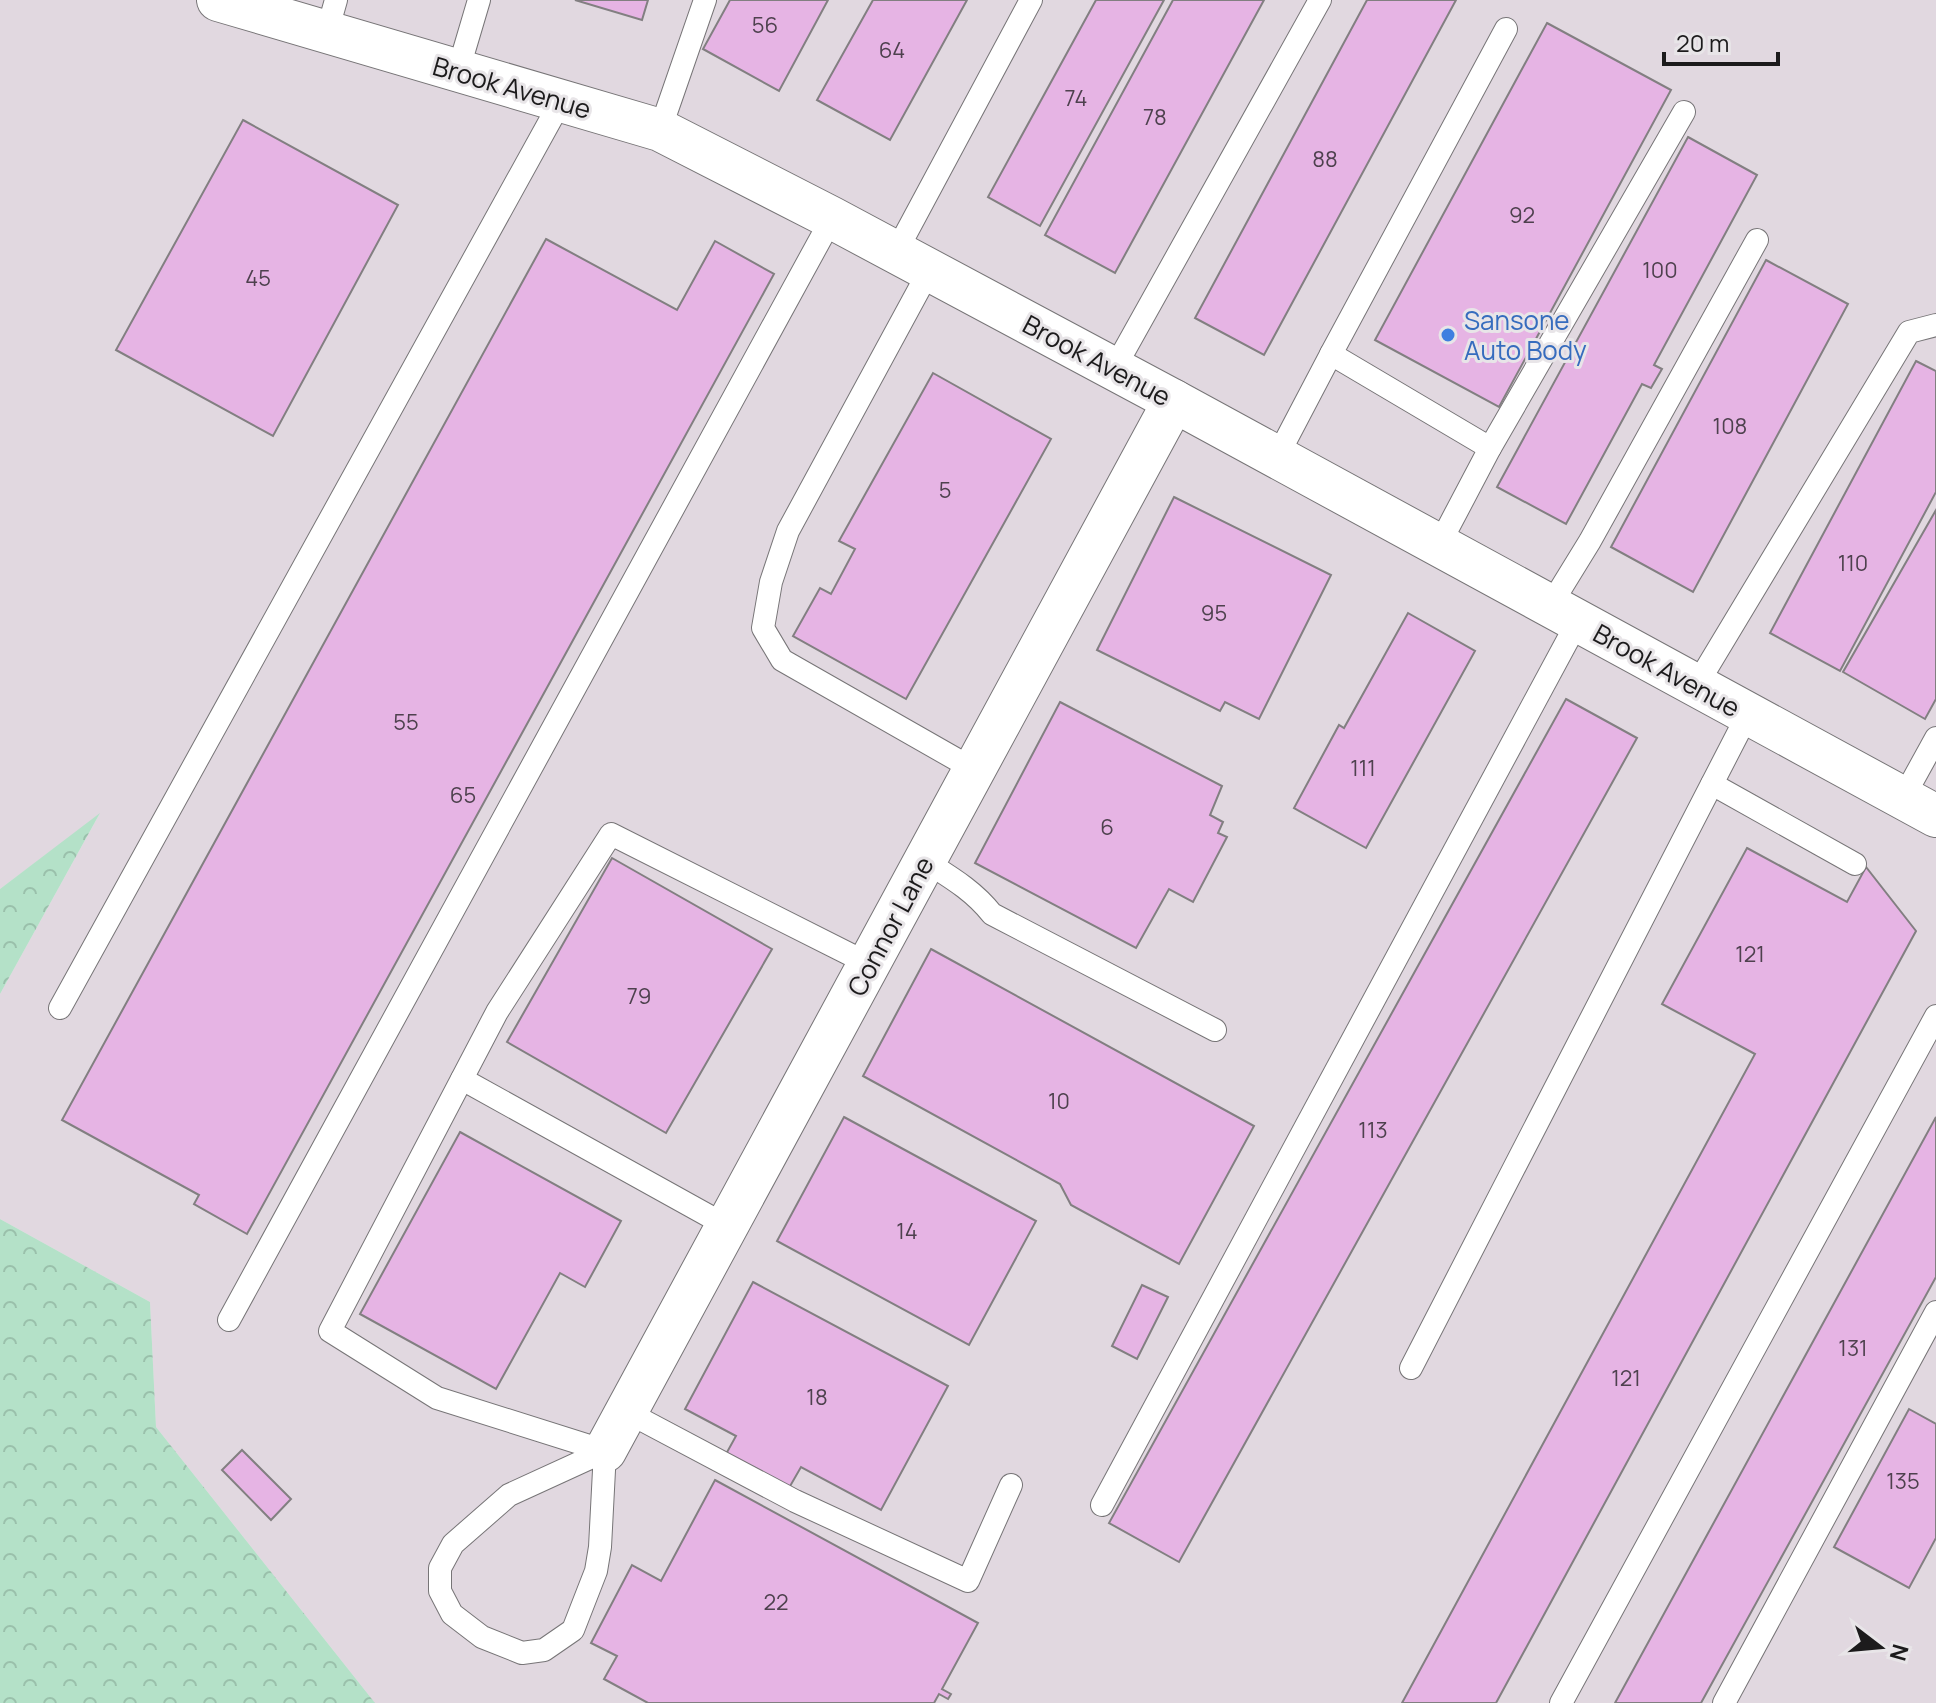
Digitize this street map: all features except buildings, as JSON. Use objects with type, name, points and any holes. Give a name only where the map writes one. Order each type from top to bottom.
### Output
[{"type":"street","name":"Brook Avenue","points":[[226,1],[332,16],[458,71],[660,130],[1174,401],[1920,807]]},
{"type":"street","name":"Connor Lane","points":[[605,1451],[1174,401]]},
{"type":"lane","points":[[458,71],[479,0]]},
{"type":"lane","points":[[660,130],[705,0]]},
{"type":"lane","points":[[975,770],[782,660],[763,628],[771,582],[788,531],[1031,0]]},
{"type":"lane","points":[[1114,369],[1320,0]]},
{"type":"lane","points":[[1277,457],[1506,29]]},
{"type":"lane","points":[[60,1008],[561,101]]},
{"type":"lane","points":[[1439,545],[1490,448],[1684,112]]},
{"type":"lane","points":[[229,1320],[832,218]]},
{"type":"lane","points":[[1102,1505],[1564,613],[1590,541],[1757,240]]},
{"type":"lane","points":[[1696,686],[1909,332],[1936,325]]},
{"type":"lane","points":[[1331,354],[1490,448]]},
{"type":"lane","points":[[1411,1368],[1748,714]]},
{"type":"lane","points":[[1920,807],[1936,738]]},
{"type":"lane","points":[[1712,784],[1855,864]]},
{"type":"lane","points":[[605,1451],[437,1398],[330,1331],[497,1012],[611,834],[869,964]]},
{"type":"lane","points":[[925,861],[963,884],[992,914],[1215,1030]]},
{"type":"lane","points":[[1561,1703],[1936,1016]]},
{"type":"lane","points":[[462,1079],[727,1226]]},
{"type":"lane","points":[[1724,1703],[1936,1312]]},
{"type":"lane","points":[[627,1412],[795,1501],[968,1581],[1011,1485]]},
{"type":"lane","points":[[605,1451],[596,1571],[573,1630],[544,1650],[522,1653],[482,1637],[452,1614],[440,1591],[440,1568],[453,1544],[509,1495],[605,1451]]},
{"type":"shaded area","points":[[0,0],[1936,0],[1936,1703],[375,1703],[156,1427],[150,1302],[0,1219],[0,994],[99,815],[0,889]]},
{"type":"green space","points":[[100,813],[0,994],[0,889]]},
{"type":"green space","points":[[0,1219],[150,1302],[156,1427],[375,1703],[0,1703]]},
{"type":"place","name":"Sansone Auto Body","points":[[1448,335]]}]
